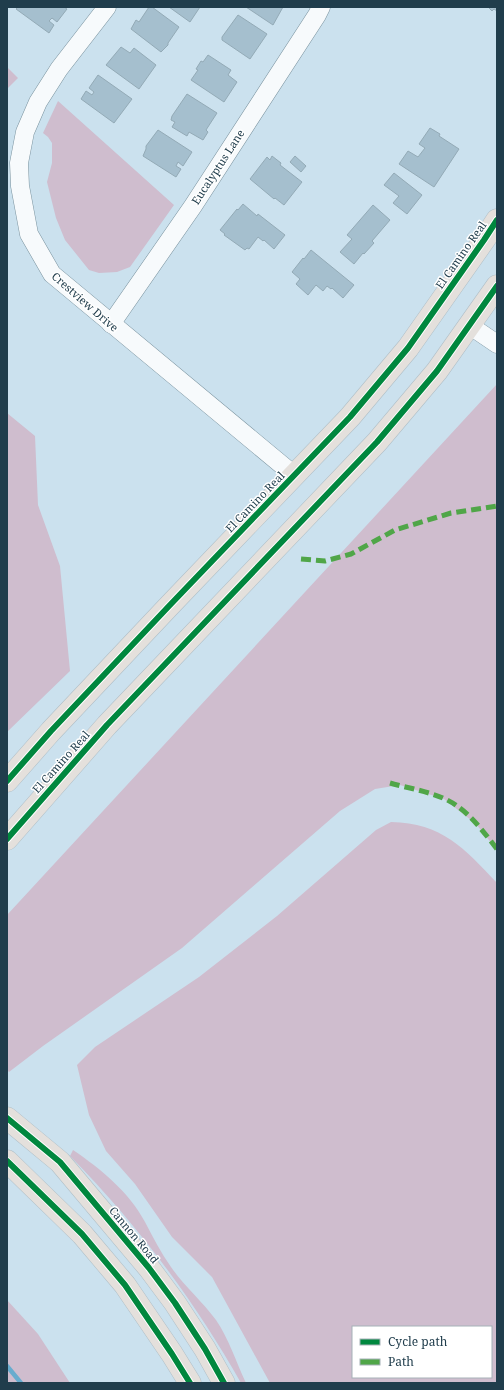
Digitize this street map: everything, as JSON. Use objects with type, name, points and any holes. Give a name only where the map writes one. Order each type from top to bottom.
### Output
[{"type":"main road","name":"El Camino Real","points":[[7,781],[51,731],[350,417],[408,348],[497,220]]},
{"type":"main road","name":"El Camino Real","points":[[7,839],[107,725],[377,442],[437,371],[497,286]]},
{"type":"main road","name":"Cannon Road","points":[[7,1118],[60,1162],[149,1268],[175,1303],[205,1349],[224,1383]]},
{"type":"main road","points":[[7,1161],[82,1234],[125,1285],[190,1383]]},
{"type":"street","name":"Crestview Drive","points":[[107,7],[59,69],[38,102],[25,132],[19,163],[20,186],[28,234],[52,274],[110,324],[294,475]]},
{"type":"street","name":"Eucalyptus Lane","points":[[110,324],[193,206],[277,78],[321,7]]},
{"type":"street","points":[[469,325],[497,344]]},
{"type":"shaded area","points":[[7,67],[18,78],[7,89]]},
{"type":"shaded area","points":[[58,101],[174,205],[130,267],[117,272],[99,273],[89,270],[65,240],[56,218],[47,182],[52,163],[52,143],[43,133]]},
{"type":"shaded area","points":[[497,384],[497,850],[476,824],[444,799],[400,785],[375,789],[340,811],[182,948],[43,1046],[9,1072],[7,1070],[7,915]]},
{"type":"shaded area","points":[[7,413],[35,436],[38,505],[60,566],[70,671],[7,732]]},
{"type":"shaded area","points":[[391,822],[409,823],[424,827],[451,840],[474,859],[497,883],[497,1383],[270,1383],[212,1277],[172,1237],[135,1184],[106,1151],[89,1115],[77,1065],[95,1047],[199,977],[277,916],[376,830]]},
{"type":"shaded area","points":[[73,1150],[104,1173],[131,1201],[171,1267],[211,1313],[221,1327],[246,1383],[241,1383],[204,1322],[163,1264],[118,1208],[70,1156]]},
{"type":"shaded area","points":[[7,1300],[38,1334],[70,1383],[7,1383]]},
{"type":"building","points":[[18,7],[64,7],[67,9],[57,22],[52,18],[49,21],[54,25],[49,33],[16,9]]},
{"type":"building","points":[[149,7],[152,7],[179,27],[168,45],[161,52],[131,29],[136,20],[139,22]]},
{"type":"building","points":[[169,7],[200,7],[190,22]]},
{"type":"building","points":[[246,7],[283,7],[273,25]]},
{"type":"building","points":[[488,7],[497,7],[497,11],[494,9],[492,11]]},
{"type":"building","points":[[238,15],[267,34],[250,59],[222,40],[222,37]]},
{"type":"building","points":[[121,47],[130,53],[134,48],[156,65],[139,89],[106,65]]},
{"type":"building","points":[[208,55],[231,70],[228,75],[237,82],[224,102],[191,80],[198,70],[196,69],[201,61],[203,62]]},
{"type":"building","points":[[98,75],[132,99],[114,123],[81,99],[86,91],[92,95],[94,92],[89,88]]},
{"type":"building","points":[[187,94],[217,113],[206,130],[208,132],[203,140],[189,132],[187,136],[172,127],[175,122],[171,120],[172,116]]},
{"type":"building","points":[[430,128],[440,134],[439,136],[459,149],[434,187],[399,164],[408,151],[418,157],[425,148],[419,144]]},
{"type":"building","points":[[158,130],[192,152],[183,166],[178,162],[176,166],[181,169],[176,177],[143,156],[146,146]]},
{"type":"building","points":[[272,156],[281,163],[280,165],[302,182],[284,205],[275,198],[274,199],[250,179],[267,157],[270,160]]},
{"type":"building","points":[[295,156],[306,166],[301,172],[290,162]]},
{"type":"building","points":[[394,173],[422,195],[407,214],[393,203],[399,196],[384,185]]},
{"type":"building","points":[[243,204],[257,216],[258,214],[285,235],[274,249],[258,237],[249,249],[247,248],[245,250],[224,235],[225,234],[220,230]]},
{"type":"building","points":[[373,205],[390,220],[372,241],[374,243],[354,264],[340,252],[352,239],[347,235]]},
{"type":"building","points":[[311,250],[354,285],[343,298],[332,288],[331,289],[327,286],[323,291],[316,285],[308,295],[296,284],[300,279],[292,272]]},
{"type":"waterway","points":[[7,1366],[21,1383]]},
{"type":"marked path","points":[[301,559],[325,561],[351,554],[395,530],[451,513],[497,506]]},
{"type":"marked path","points":[[390,783],[434,795],[463,810],[497,849]]},
{"type":"cycle path","points":[[7,781],[51,731],[350,417],[408,348],[497,220]]},
{"type":"cycle path","points":[[7,839],[107,725],[377,442],[437,371],[497,286]]},
{"type":"cycle path","points":[[7,1118],[60,1162],[149,1268],[175,1303],[205,1349],[224,1383]]},
{"type":"cycle path","points":[[7,1161],[82,1234],[125,1285],[190,1383]]}]
